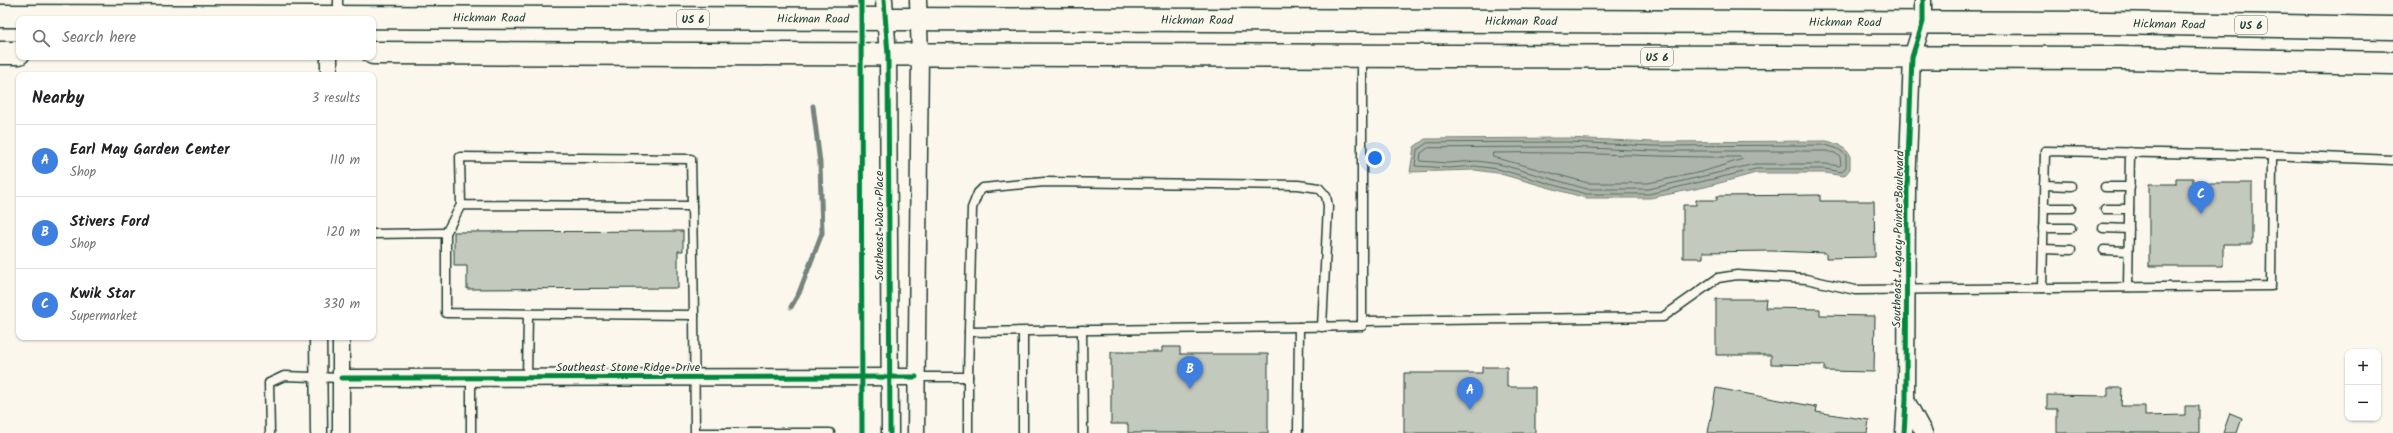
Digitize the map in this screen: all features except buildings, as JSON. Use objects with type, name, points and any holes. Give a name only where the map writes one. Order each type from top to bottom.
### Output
[{"type":"highway","name":"Hickman Road","points":[[0,16],[338,12],[619,18],[885,10],[919,28],[1362,57],[2120,58],[2393,63]]},
{"type":"highway","points":[[376,30],[574,30],[613,28],[619,18]]},
{"type":"highway","name":"Hickman Road","points":[[376,53],[888,55],[919,28],[1923,22],[2238,24],[2393,28]]},
{"type":"highway","points":[[0,53],[16,53]]},
{"type":"street","name":"Southeast Legacy Pointe Boulevard","points":[[1904,433],[1906,400],[1907,188],[1912,57],[1923,22],[1923,0]]},
{"type":"street","name":"Southeast Waco Place","points":[[885,10],[888,55],[890,433]]},
{"type":"street","points":[[916,433],[919,28]]},
{"type":"street","points":[[329,60],[329,72]]},
{"type":"street","points":[[318,340],[319,433]]},
{"type":"street","points":[[341,340],[341,433]]},
{"type":"street","name":"Southeast Stone Ridge Drive","points":[[341,378],[916,377]]},
{"type":"street","name":"Southeast Legacy Pointe Boulevard","points":[[1906,400],[1924,433]]},
{"type":"lane","points":[[969,332],[1362,326],[1362,57]]},
{"type":"lane","points":[[2042,288],[2045,150],[2272,155],[2393,160]]},
{"type":"lane","points":[[2128,287],[2130,152]]},
{"type":"lane","points":[[1362,321],[1664,318],[1718,278],[1737,275],[1806,279],[1856,290],[2271,286],[2272,155]]},
{"type":"lane","points":[[694,315],[446,313],[446,233],[460,205],[460,157],[691,159],[694,315],[695,433],[830,433]]},
{"type":"lane","points":[[968,433],[972,208],[978,193],[983,188],[1044,182],[1298,185],[1320,188],[1326,196],[1328,206],[1322,326]]},
{"type":"lane","points":[[2044,186],[2071,186]]},
{"type":"lane","points":[[2105,187],[2130,187]]},
{"type":"lane","points":[[460,205],[692,206]]},
{"type":"lane","points":[[2044,208],[2071,208]]},
{"type":"lane","points":[[2105,209],[2129,209]]},
{"type":"lane","points":[[2043,228],[2070,228]]},
{"type":"lane","points":[[2103,228],[2129,229]]},
{"type":"lane","points":[[376,234],[446,233]]},
{"type":"lane","points":[[2043,249],[2071,250]]},
{"type":"lane","points":[[2104,250],[2128,251]]},
{"type":"lane","points":[[527,378],[528,314]]},
{"type":"lane","points":[[1298,433],[1299,327]]},
{"type":"lane","points":[[1082,330],[1083,433]]},
{"type":"lane","points":[[1023,332],[1023,433]]},
{"type":"lane","points":[[270,433],[269,383],[284,376],[341,378]]},
{"type":"lane","points":[[916,377],[968,377]]},
{"type":"lane","points":[[471,378],[471,433]]},
{"type":"water","points":[[1567,138],[1653,142],[1827,141],[1840,145],[1850,154],[1850,169],[1844,176],[1825,173],[1756,173],[1705,187],[1650,198],[1586,198],[1497,173],[1475,170],[1410,172],[1414,147],[1425,139]]},
{"type":"waterway","points":[[791,307],[799,293],[822,233],[820,163],[813,106]]},
{"type":"cycle path","points":[[861,0],[862,433]]},
{"type":"cycle path","points":[[884,0],[888,55],[890,433]]},
{"type":"cycle path","points":[[1904,433],[1906,400],[1907,188],[1912,57],[1923,22],[1923,0]]},
{"type":"cycle path","points":[[341,378],[916,377]]},
{"type":"place","name":"Kwik Star","points":[[2201,214]]},
{"type":"place","name":"Stivers Ford","points":[[1190,389]]},
{"type":"place","name":"Earl May Garden Center","points":[[1470,410]]}]
